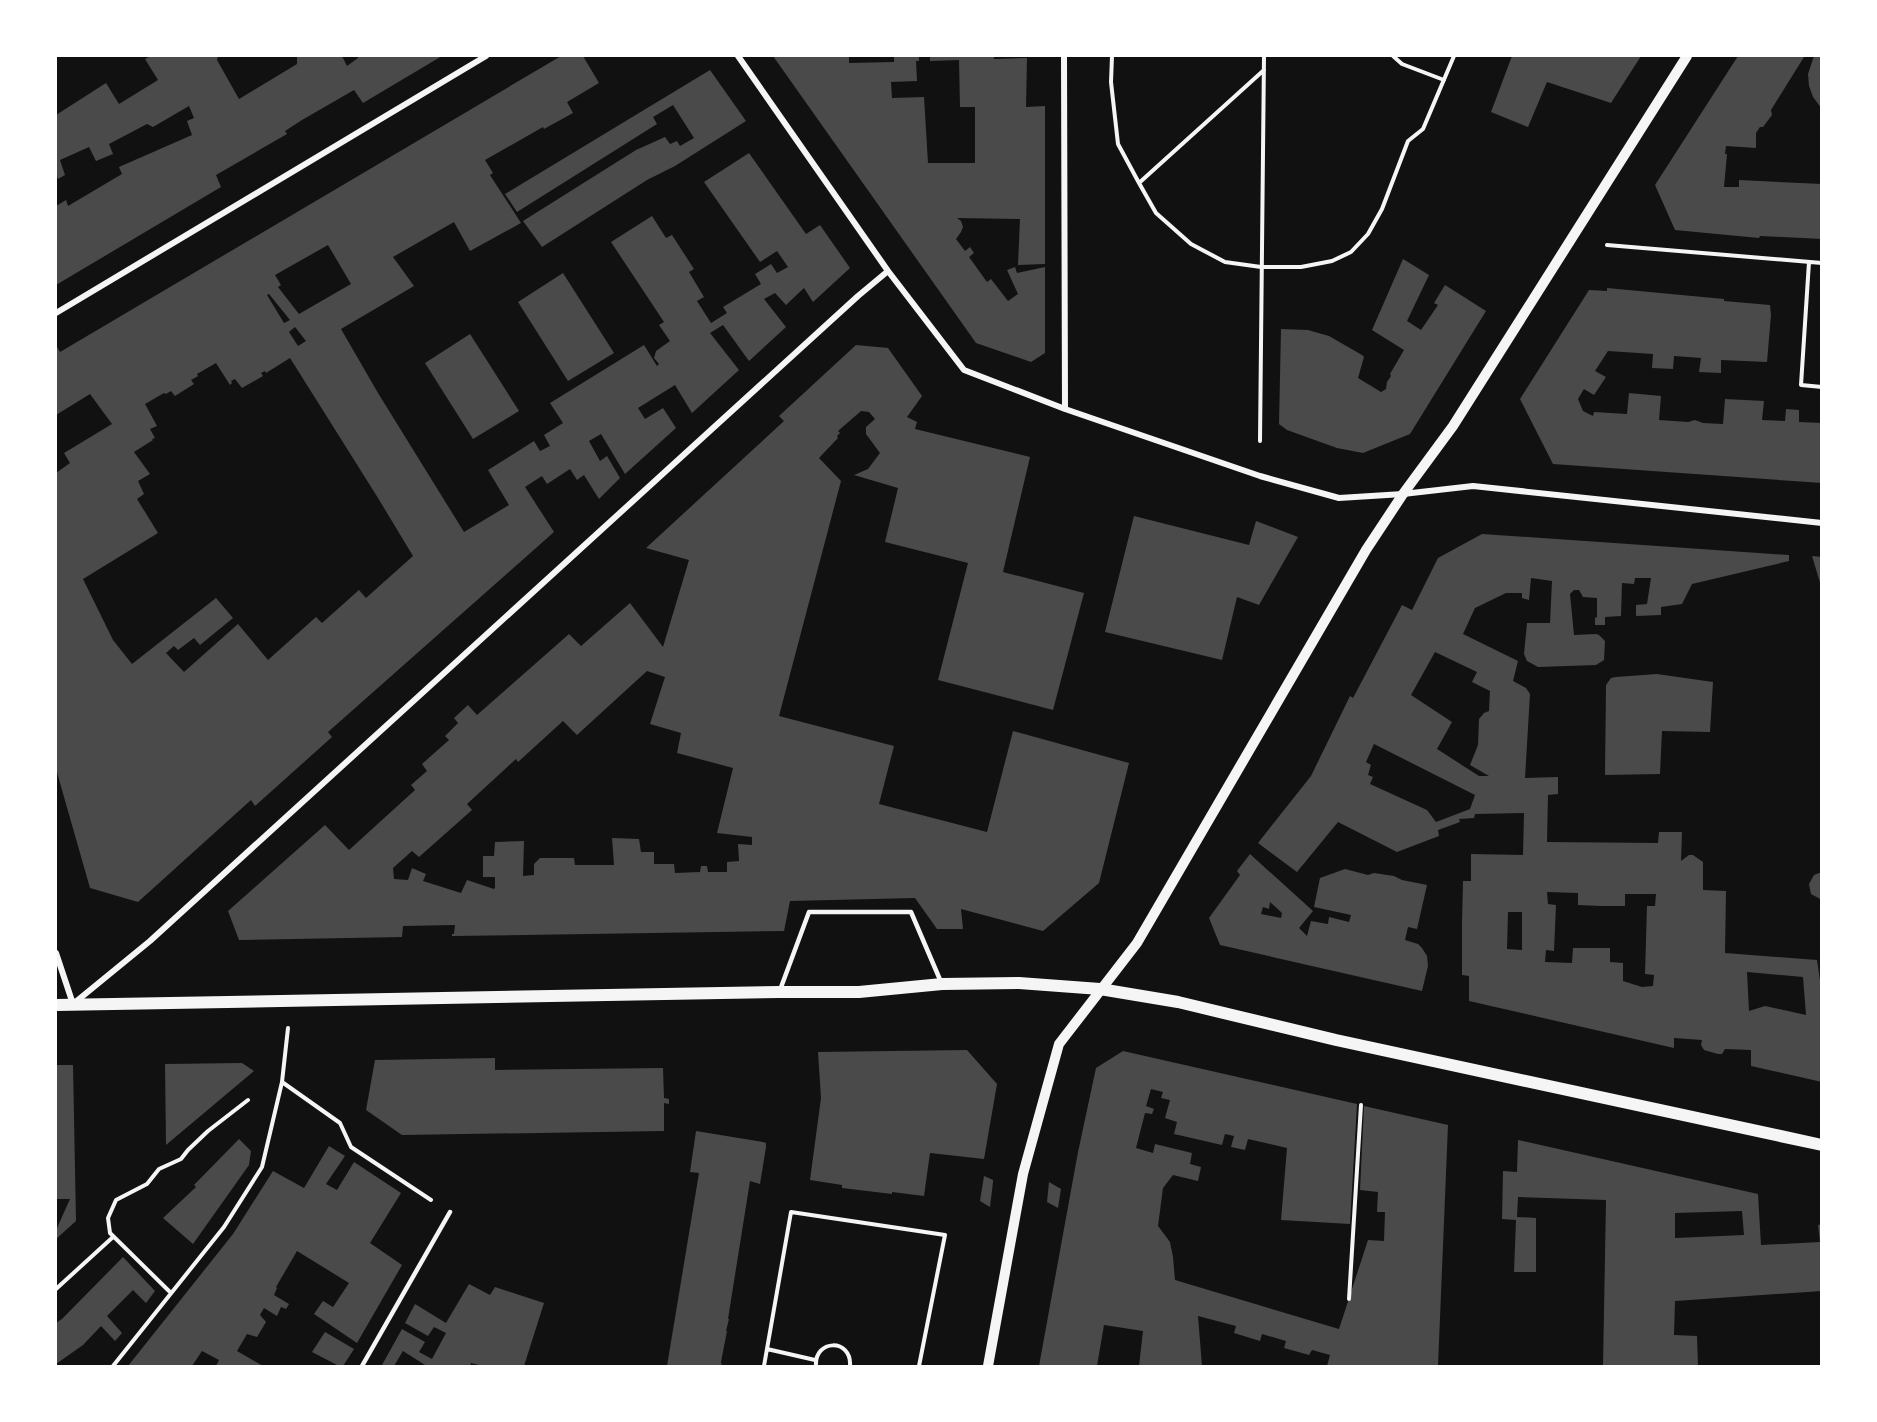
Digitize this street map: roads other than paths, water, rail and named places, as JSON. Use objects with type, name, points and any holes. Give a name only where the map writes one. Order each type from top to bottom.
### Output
[{"type":"main road","points":[[56,1005],[859,992],[942,984],[1019,983],[1100,989],[1178,1002],[1345,1042],[1821,1145]]},
{"type":"street","points":[[56,313],[486,56]]},
{"type":"street","points":[[738,56],[888,271],[964,370],[1065,409],[1260,476],[1339,498],[1473,486],[1821,523]]},
{"type":"street","points":[[1064,56],[1065,409]]},
{"type":"street","points":[[988,1366],[1023,1174],[1059,1044],[1137,943],[1360,560],[1403,494],[1453,426],[1687,56]]},
{"type":"street","points":[[56,953],[73,1004],[150,941],[840,312],[888,271]]},
{"type":"lane","points":[[779,992],[809,912],[911,912],[942,984]]},
{"type":"lane","points":[[362,1366],[450,1212]]}]
